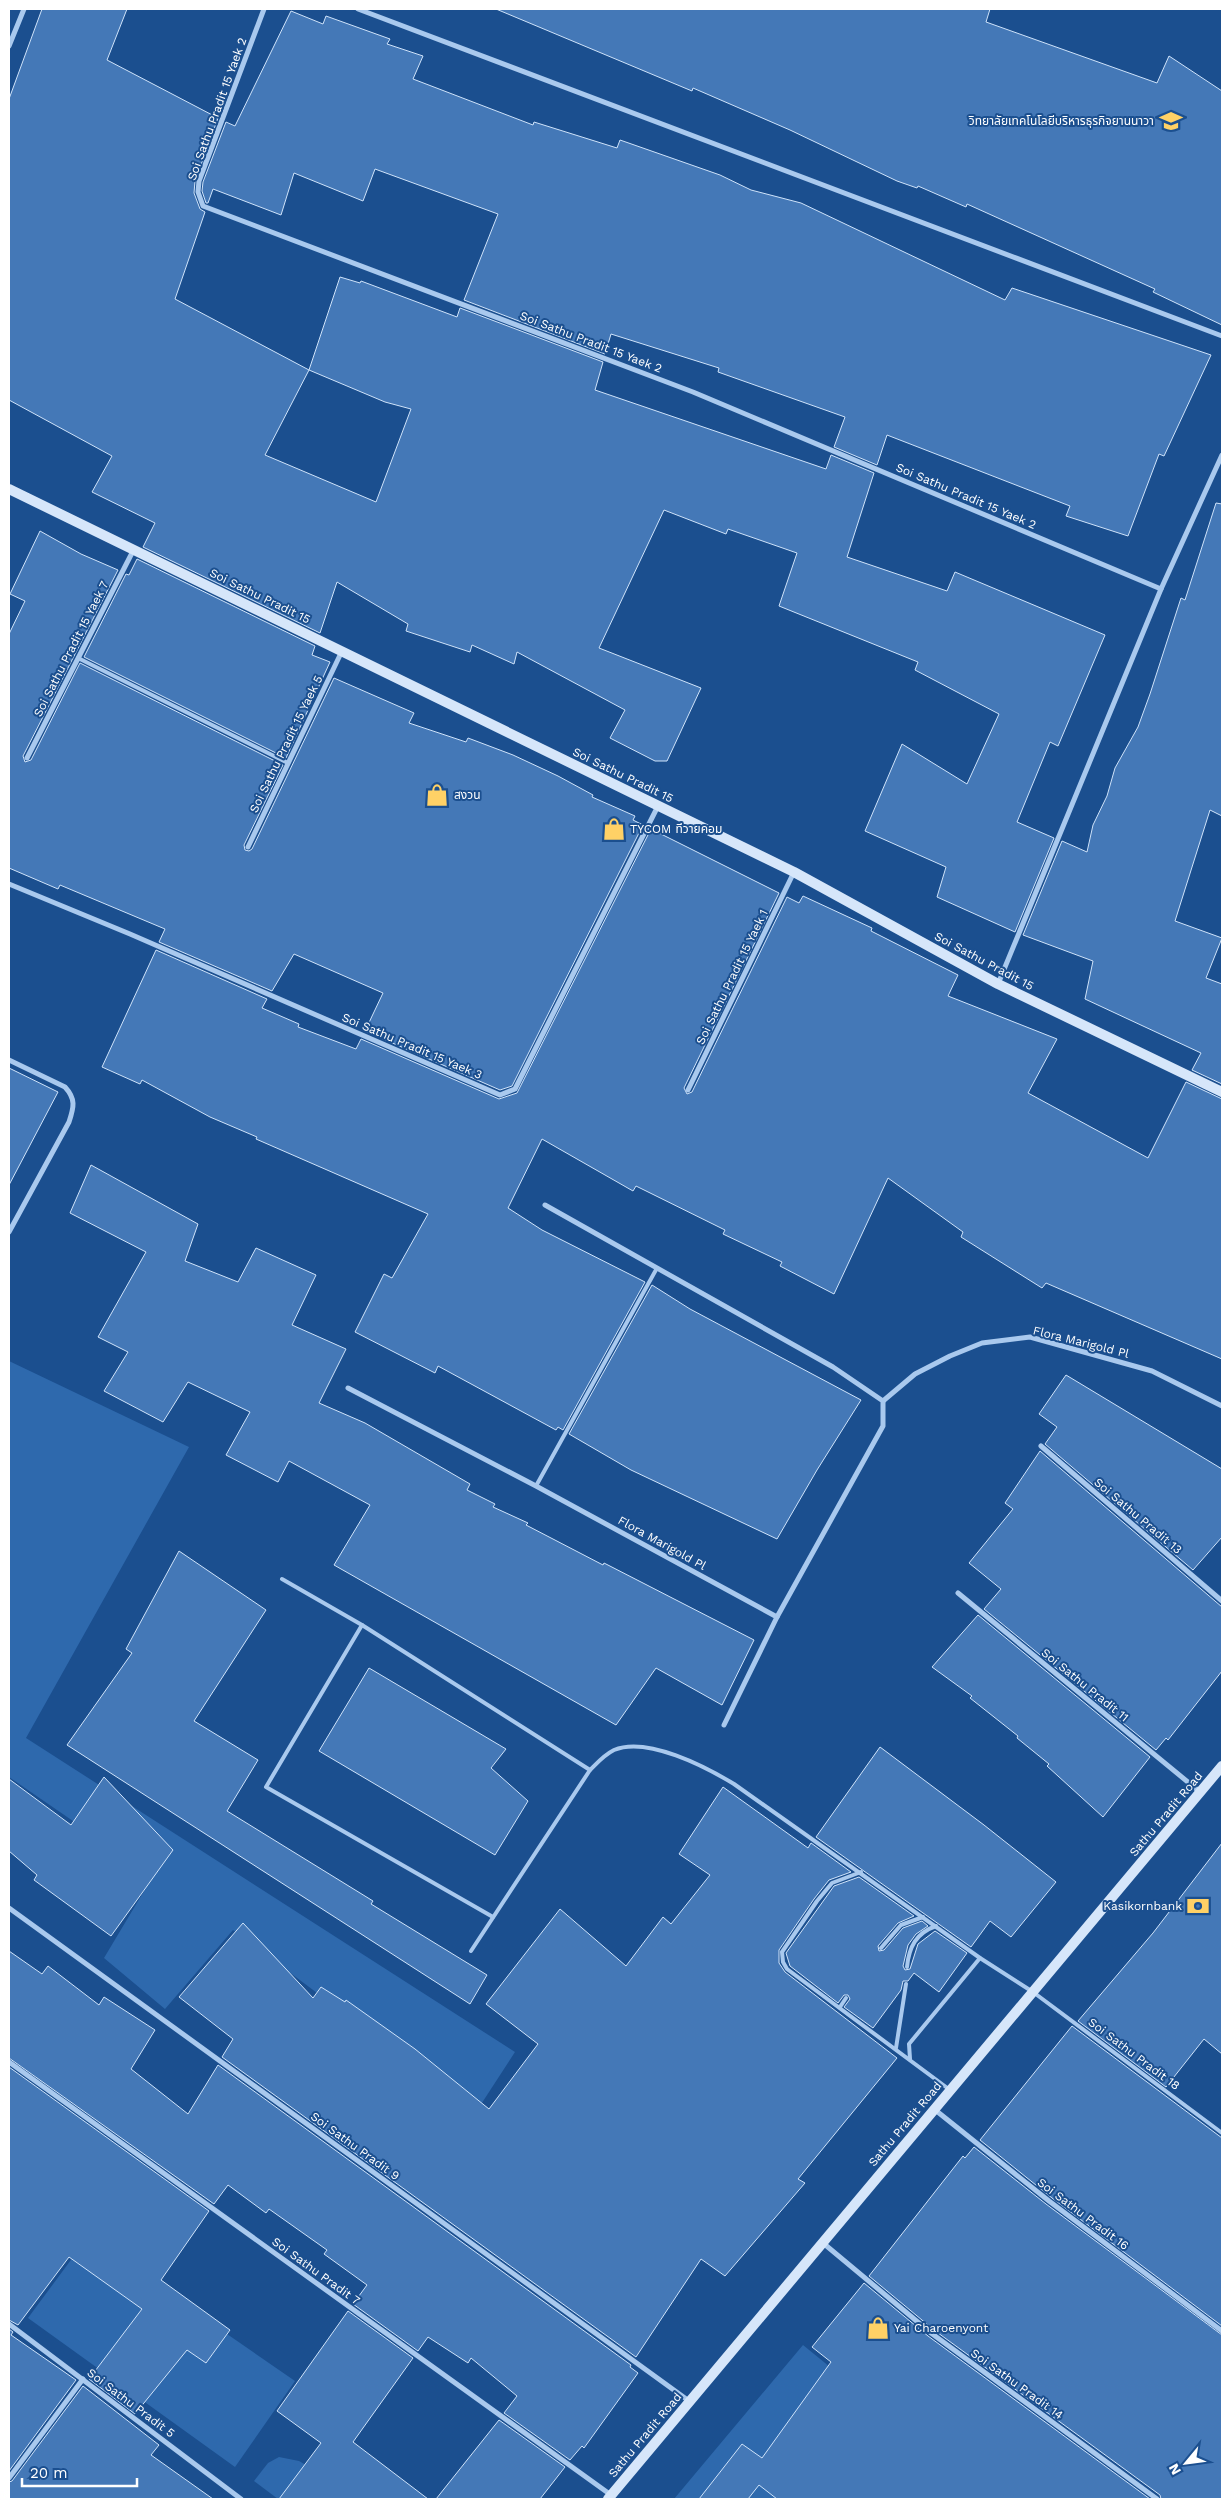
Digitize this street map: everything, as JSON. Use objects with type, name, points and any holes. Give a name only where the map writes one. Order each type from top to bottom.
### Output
[{"type":"street","points":[[9,46],[24,9]]},
{"type":"street","name":"Soi Sathu Pradit 15 Yaek 2","points":[[264,9],[199,181],[198,192],[203,206],[693,392],[1161,589]]},
{"type":"street","points":[[358,9],[1222,336]]},
{"type":"street","points":[[998,984],[1161,589],[1222,455]]},
{"type":"street","name":"Soi Sathu Pradit 15","points":[[9,489],[343,650],[794,872],[998,984],[1222,1092]]},
{"type":"street","name":"Soi Sathu Pradit 15 Yaek 7","points":[[27,758],[134,549]]},
{"type":"street","name":"Soi Sathu Pradit 15 Yaek 5","points":[[248,847],[343,650]]},
{"type":"street","name":"Soi Sathu Pradit 15 Yaek 3","points":[[9,884],[130,934],[500,1095],[514,1089],[658,806]]},
{"type":"street","name":"Soi Sathu Pradit 15 Yaek 1","points":[[688,1090],[794,872]]},
{"type":"street","points":[[9,1060],[64,1087],[72,1094],[75,1104],[69,1122],[9,1232]]},
{"type":"street","points":[[545,1205],[833,1367],[883,1401],[883,1426],[777,1617],[724,1725]]},
{"type":"street","name":"Flora Marigold Pl","points":[[883,1401],[915,1374],[982,1342],[1030,1337],[1152,1371],[1222,1406]]},
{"type":"street","name":"Flora Marigold Pl","points":[[348,1388],[536,1486],[777,1617]]},
{"type":"street","name":"Soi Sathu Pradit 13","points":[[1041,1446],[1222,1601]]},
{"type":"street","name":"Soi Sathu Pradit 11","points":[[958,1593],[1200,1792]]},
{"type":"street","name":"Sathu Pradit Road","points":[[609,2497],[1222,1766]]},
{"type":"street","name":"Soi Sathu Pradit 9","points":[[9,1908],[689,2401]]},
{"type":"street","name":"Soi Sathu Pradit 7","points":[[9,2062],[609,2497]]},
{"type":"street","name":"Soi Sathu Pradit 16","points":[[934,2109],[1049,2201],[1222,2331]]},
{"type":"street","name":"Soi Sathu Pradit 14","points":[[822,2242],[931,2333],[1157,2499]]},
{"type":"street","name":"Soi Sathu Pradit 5","points":[[9,2324],[240,2499]]},
{"type":"street","points":[[9,2478],[83,2379]]},
{"type":"lane","points":[[78,658],[288,763]]},
{"type":"lane","points":[[536,1486],[657,1268]]},
{"type":"lane","points":[[282,1579],[362,1625],[590,1770]]},
{"type":"lane","points":[[362,1625],[266,1788],[493,1917]]},
{"type":"lane","name":"Soi Sathu Pradit 18","points":[[471,1951],[590,1770],[602,1757],[616,1750],[635,1746],[657,1749],[714,1771],[861,1872],[980,1958],[996,1966],[1033,1992],[1222,2133]]},
{"type":"lane","points":[[861,1872],[832,1883],[817,1901],[782,1952],[783,1962],[787,1970],[896,2048],[950,2090]]},
{"type":"lane","points":[[881,1948],[901,1925],[923,1917]]},
{"type":"lane","points":[[907,1967],[914,1941],[924,1930],[936,1926]]},
{"type":"lane","points":[[910,2059],[909,2044],[980,1958]]},
{"type":"lane","points":[[896,2048],[906,1984]]},
{"type":"lane","points":[[840,2007],[846,1998]]},
{"type":"shaded area","points":[[9,1361],[189,1447],[26,1738],[515,2052],[476,2112],[233,1930],[165,2009],[104,1958],[153,1876],[9,1777]]},
{"type":"shaded area","points":[[96,2226],[162,2281],[129,2327],[212,2355],[227,2334],[295,2381],[235,2467],[28,2318]]},
{"type":"shaded area","points":[[803,2345],[873,2402],[1010,2499],[674,2499]]},
{"type":"shaded area","points":[[279,2457],[299,2461],[326,2477],[310,2499],[278,2499],[254,2481],[268,2463]]},
{"type":"building","points":[[42,9],[127,9],[107,60],[218,118],[195,181],[194,193],[200,209],[205,212],[175,299],[309,370],[340,277],[360,283],[361,281],[457,317],[460,308],[603,362],[595,390],[826,469],[831,455],[874,473],[847,557],[947,591],[955,572],[1105,635],[1058,746],[1050,742],[1017,822],[1054,838],[1015,932],[937,897],[946,867],[865,831],[902,744],[967,784],[999,714],[915,670],[918,662],[779,606],[797,553],[728,529],[726,534],[664,510],[599,648],[701,688],[667,761],[655,761],[610,738],[625,710],[517,652],[514,664],[472,645],[470,652],[406,631],[408,624],[337,582],[320,633],[143,547],[155,523],[92,492],[112,456],[9,400],[9,99]],"holes":[[[309,370],[385,402],[411,409],[376,502],[265,455]]]},
{"type":"building","points":[[496,9],[990,9],[986,22],[1157,83],[1169,56],[1222,91],[1222,325],[1153,292],[1155,289],[967,204],[966,207],[918,186],[917,188],[897,181],[790,130],[693,88],[692,91]]},
{"type":"building","points":[[291,11],[323,24],[326,16],[390,39],[387,44],[423,56],[413,79],[533,125],[534,122],[617,148],[620,140],[720,175],[751,190],[801,203],[1005,300],[1012,288],[1211,355],[1164,456],[1159,454],[1128,536],[1066,516],[1070,506],[887,435],[877,465],[834,447],[845,417],[718,372],[719,368],[611,334],[605,354],[464,300],[498,214],[375,169],[363,201],[294,173],[281,215],[213,189],[208,203],[206,203],[202,191],[203,182],[226,122],[235,126]]},
{"type":"building","points":[[1216,503],[1222,504],[1222,816],[1210,810],[1175,921],[1222,938],[1206,978],[1222,984],[1222,1084],[1192,1070],[1201,1053],[1085,999],[1093,961],[1023,935],[1062,841],[1087,852],[1093,825],[1107,796],[1115,768],[1138,727],[1181,598],[1185,600]]},
{"type":"building","points":[[40,531],[81,554],[118,570],[23,756],[25,762],[31,760],[80,663],[283,765],[244,845],[245,850],[249,851],[252,849],[334,678],[414,713],[409,723],[466,742],[468,738],[513,755],[558,776],[593,795],[592,797],[635,816],[633,820],[643,825],[512,1086],[500,1090],[365,1031],[383,993],[294,954],[272,991],[159,942],[165,929],[60,885],[58,889],[9,868],[9,634],[25,601],[10,594]]},
{"type":"building","points":[[137,559],[315,646],[312,655],[330,662],[286,758],[84,657],[126,574],[129,575]]},
{"type":"building","points":[[651,829],[779,893],[684,1088],[687,1094],[692,1092],[787,897],[799,903],[803,896],[872,928],[871,931],[958,975],[948,996],[1057,1039],[1028,1093],[1148,1158],[1186,1082],[1222,1099],[1222,1359],[1046,1283],[1042,1288],[961,1237],[963,1232],[888,1178],[834,1294],[780,1266],[782,1262],[723,1234],[725,1230],[636,1186],[633,1191],[542,1139],[508,1208],[542,1230],[645,1282],[563,1430],[558,1427],[556,1430],[438,1366],[435,1373],[355,1332],[384,1274],[392,1278],[428,1214],[256,1139],[257,1137],[210,1117],[142,1080],[140,1084],[102,1067],[156,950],[267,999],[262,1008],[299,1024],[298,1027],[356,1049],[361,1039],[499,1099],[517,1093]]},
{"type":"building","points":[[9,1068],[58,1092],[9,1185]]},
{"type":"building","points":[[91,1165],[198,1224],[185,1261],[238,1282],[256,1248],[316,1275],[292,1325],[346,1349],[319,1403],[365,1423],[470,1484],[467,1490],[495,1504],[493,1507],[528,1523],[526,1525],[754,1640],[722,1705],[656,1668],[616,1725],[334,1565],[370,1505],[289,1461],[278,1482],[226,1455],[250,1412],[188,1382],[163,1422],[104,1391],[128,1352],[98,1337],[146,1252],[70,1213]]},
{"type":"building","points":[[652,1285],[690,1309],[861,1400],[777,1539],[631,1470],[569,1434]]},
{"type":"building","points":[[1066,1375],[1222,1469],[1222,1537],[1193,1570],[1045,1444],[1057,1427],[1039,1414]]},
{"type":"building","points":[[1040,1451],[1222,1607],[1222,1671],[1168,1740],[1166,1738],[1156,1750],[984,1609],[1001,1589],[969,1563],[1013,1509],[1005,1503]]},
{"type":"building","points":[[179,1551],[266,1610],[194,1721],[258,1760],[227,1811],[373,1901],[371,1904],[487,1975],[470,2004],[67,1745],[132,1653],[126,1649]]},
{"type":"building","points":[[978,1615],[1150,1757],[1103,1817],[1047,1766],[1049,1764],[1017,1738],[1018,1736],[970,1698],[972,1696],[932,1667]]},
{"type":"building","points":[[369,1668],[506,1749],[491,1768],[528,1801],[495,1855],[319,1751]]},
{"type":"building","points":[[880,1747],[1056,1882],[1011,1937],[990,1921],[971,1947],[816,1837]]},
{"type":"building","points":[[104,1777],[173,1850],[111,1936],[34,1880],[37,1875],[9,1851],[9,1779],[71,1825]]},
{"type":"building","points":[[723,1787],[808,1848],[811,1843],[851,1872],[829,1880],[779,1950],[779,1963],[785,1972],[897,2058],[798,2179],[805,2183],[725,2276],[701,2259],[636,2357],[222,2057],[233,2039],[179,1997],[243,1923],[313,1998],[321,1987],[345,2002],[346,2000],[415,2049],[489,2109],[538,2044],[486,2004],[560,1909],[626,1966],[663,1917],[671,1924],[710,1875],[679,1854]]},
{"type":"building","points":[[1222,1843],[1222,2054],[1204,2039],[1166,2087],[1078,2021],[1153,1933]]},
{"type":"building","points":[[859,1877],[914,1916],[898,1923],[878,1946],[879,1951],[884,1950],[903,1928],[922,1921],[928,1926],[916,1934],[908,1945],[903,1966],[905,1970],[910,1969],[918,1944],[935,1931],[967,1953],[939,1992],[914,1973],[908,1981],[903,1981],[901,1990],[873,2028],[844,2007],[850,1999],[848,1995],[844,1995],[838,2003],[790,1966],[786,1953],[834,1886]]},
{"type":"building","points":[[9,1951],[42,1974],[48,1966],[99,2005],[104,1997],[155,2030],[131,2069],[188,2114],[218,2065],[631,2365],[630,2367],[638,2373],[584,2448],[582,2446],[570,2460],[504,2413],[517,2396],[471,2358],[468,2363],[428,2337],[418,2351],[353,2304],[367,2285],[324,2254],[327,2250],[269,2209],[266,2213],[228,2185],[214,2204],[9,2058]]},
{"type":"building","points":[[1072,2026],[1222,2138],[1222,2326],[1052,2198],[980,2140]]},
{"type":"building","points":[[9,2067],[209,2211],[161,2280],[230,2330],[206,2363],[187,2350],[135,2414],[89,2379],[142,2309],[69,2257],[18,2325],[9,2320]]},
{"type":"building","points":[[974,2147],[1046,2204],[1222,2335],[1222,2499],[1161,2499],[1160,2495],[934,2330],[869,2276],[963,2156],[965,2158]]},
{"type":"building","points":[[864,2283],[928,2336],[1150,2499],[777,2499],[759,2485],[748,2499],[699,2499],[742,2444],[762,2458],[831,2362],[812,2347]]},
{"type":"building","points":[[348,2311],[413,2358],[353,2442],[428,2499],[279,2499],[321,2443],[277,2411]]},
{"type":"building","points":[[9,2329],[13,2332],[11,2335],[76,2380],[9,2471]]},
{"type":"building","points":[[83,2386],[159,2445],[151,2455],[213,2499],[9,2499],[9,2482],[12,2481]]},
{"type":"building","points":[[499,2420],[565,2467],[540,2499],[436,2499]]},
{"type":"place","name":"วิทยาลัยเทคโนโลยีบริหารธุรกิจยานนาวา","points":[[1171,121]]},
{"type":"place","name":"สงวน","points":[[437,795]]},
{"type":"place","name":"TYCOM ทีวายคอม","points":[[614,829]]},
{"type":"place","name":"Kasikornbank","points":[[1198,1906]]},
{"type":"place","name":"Yai Charoenyont","points":[[878,2328]]}]
